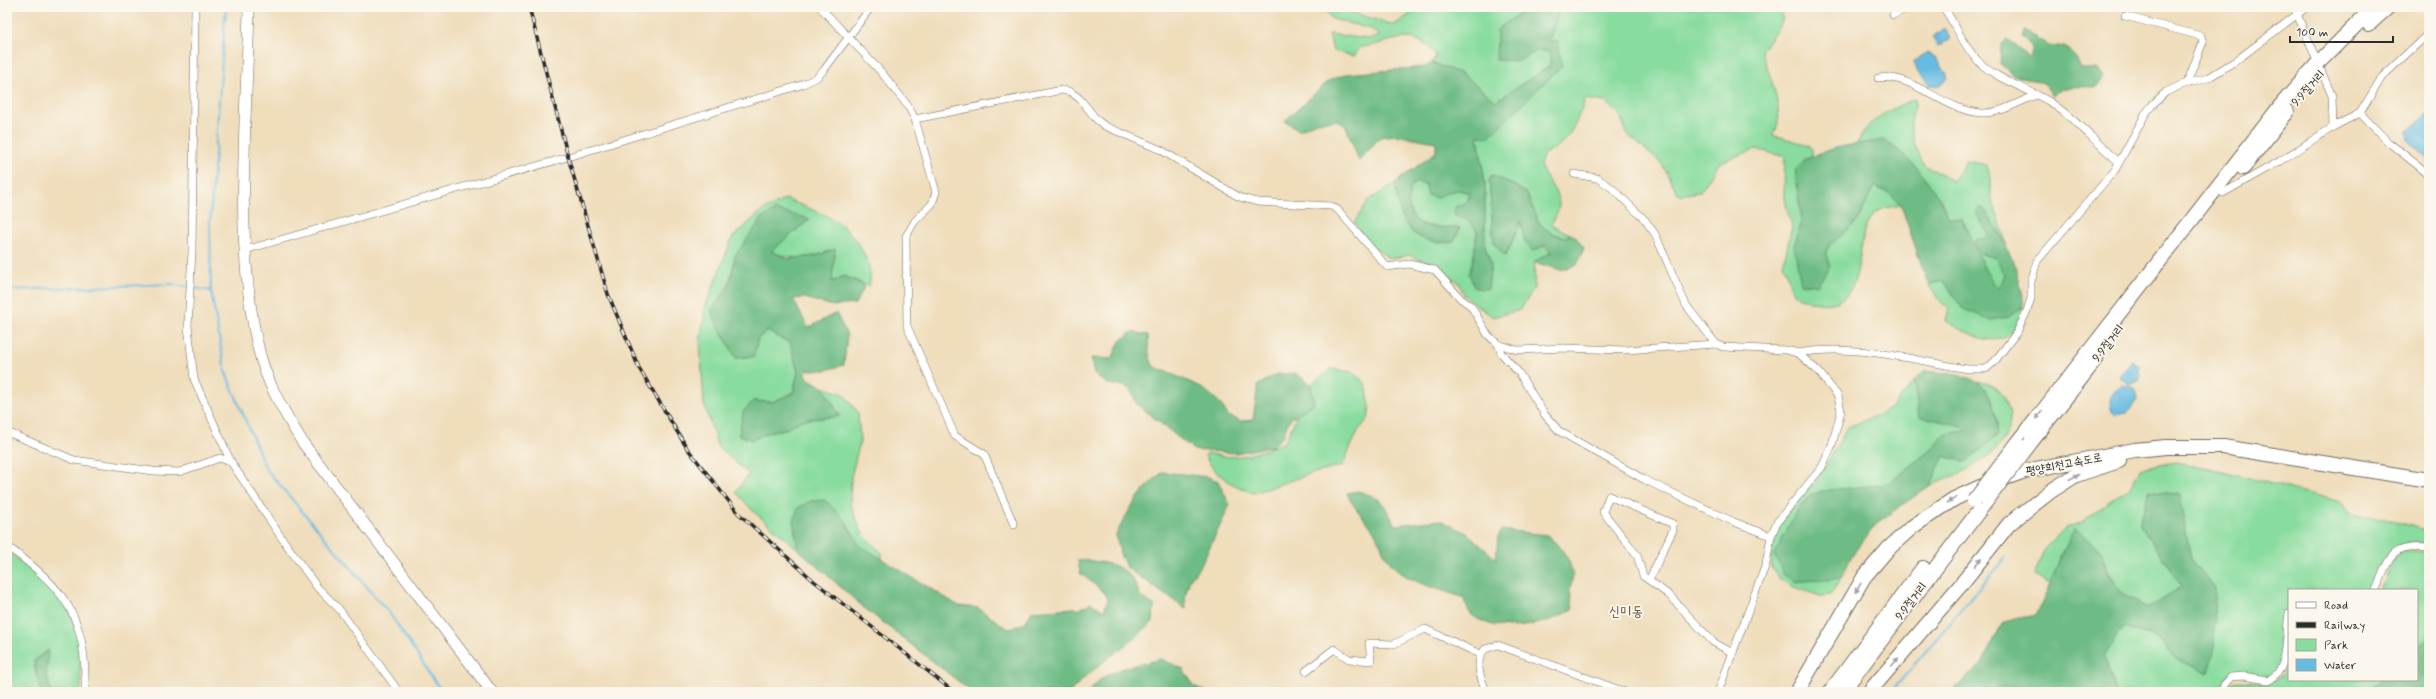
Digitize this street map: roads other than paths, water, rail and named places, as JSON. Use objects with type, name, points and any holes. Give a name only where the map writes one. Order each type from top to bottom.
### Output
[{"type":"highway","name":"9·9절거리","points":[[1842,692],[1980,500],[2017,444],[2257,135],[2374,7]]},
{"type":"highway","name":"9·9절거리","points":[[1830,692],[1980,500],[2031,442],[2320,67],[2388,7]]},
{"type":"highway","name":"평양희천고속도로","points":[[1797,692],[1864,577],[1888,549],[1912,527],[1954,499],[1980,487],[2025,471],[2082,460],[2166,447],[2223,447],[2429,480]]},
{"type":"highway","name":"평양희천고속도로","points":[[1870,692],[1959,587],[2009,524],[2025,510],[2076,475],[2098,467],[2148,454],[2222,452],[2429,487]]},
{"type":"main road","points":[[249,7],[244,196],[245,250],[249,296],[259,351],[275,396],[286,417],[303,443],[492,692]]},
{"type":"street","points":[[194,7],[192,251],[188,326],[194,379],[231,462],[280,537],[317,587],[339,609],[400,692]]},
{"type":"street","points":[[820,7],[882,73],[908,106],[915,119],[936,192],[932,204],[915,221],[906,236],[907,326],[955,436],[984,454],[1014,525]]},
{"type":"street","points":[[245,250],[568,157],[801,85],[816,78],[824,70],[871,7]]},
{"type":"street","points":[[1893,15],[1910,7]]},
{"type":"street","points":[[1943,7],[1954,22],[1972,54],[1979,62],[2001,78],[2037,95],[2075,120],[2119,162]]},
{"type":"street","points":[[2294,7],[2332,96],[2333,127]]},
{"type":"street","points":[[915,119],[1062,90],[1071,92],[1096,120],[1105,126],[1161,150],[1239,197],[1257,202],[1331,206],[1338,210],[1388,267],[1409,264],[1435,270],[1461,299],[1471,306],[1488,335],[1498,344],[1517,350],[1563,348],[1625,350],[1716,344],[1723,347],[1786,350],[1798,353],[1823,349],[1857,350],[1968,369],[1986,369],[1995,361],[2017,332],[2028,311],[2031,298],[2031,282],[2038,260],[2115,170],[2146,113],[2166,92],[2214,74],[2298,16],[2307,7]]},
{"type":"street","points":[[2125,16],[2201,36],[2203,42],[2187,83]]},
{"type":"street","points":[[2223,193],[2280,161],[2333,127],[2360,112],[2382,77],[2429,34]]},
{"type":"street","points":[[1878,78],[1887,77],[1906,81],[1959,110],[1982,113],[2001,110],[2037,95]]},
{"type":"street","points":[[2360,112],[2388,142],[2422,168],[2429,177]]},
{"type":"street","points":[[1574,174],[1597,178],[1612,188],[1645,220],[1655,234],[1686,305],[1716,344]]},
{"type":"street","points":[[1498,344],[1501,353],[1519,373],[1545,415],[1559,431],[1645,480],[1734,522],[1771,536]]},
{"type":"street","points":[[1718,692],[1766,564],[1771,536],[1777,522],[1822,467],[1832,445],[1841,411],[1838,396],[1818,371],[1798,353]]},
{"type":"street","points":[[7,432],[74,460],[91,464],[154,471],[179,472],[220,458],[231,462]]},
{"type":"street","points":[[1648,580],[1673,530],[1673,524],[1609,496],[1603,512],[1626,545],[1637,555],[1641,572],[1648,580],[1669,595],[1714,642],[1732,653]]},
{"type":"street","points":[[7,546],[53,583],[70,605],[83,643],[86,672],[85,692]]},
{"type":"street","points":[[2376,589],[2388,561],[2395,553],[2402,548],[2429,548]]},
{"type":"street","points":[[2223,692],[2224,685],[2231,677],[2243,676],[2268,680],[2281,671],[2285,661],[2288,624]]},
{"type":"street","points":[[1306,671],[1334,650],[1349,659],[1371,661],[1369,643],[1394,644],[1425,629],[1480,654]]},
{"type":"street","points":[[1488,692],[1480,677],[1480,654],[1489,646],[1498,645],[1625,692]]},
{"type":"water","points":[[1945,28],[1951,38],[1938,47],[1932,37]]},
{"type":"water","points":[[1927,52],[1935,57],[1947,74],[1947,79],[1941,86],[1930,85],[1918,73],[1914,62]]},
{"type":"water","points":[[2429,114],[2429,160],[2408,140],[2407,131]]},
{"type":"water","points":[[2131,361],[2139,366],[2140,379],[2130,384],[2120,377]]},
{"type":"water","points":[[2122,385],[2135,388],[2137,400],[2127,413],[2116,415],[2112,412],[2110,399],[2115,390]]},
{"type":"waterway","points":[[226,7],[210,221],[211,291],[225,371],[266,469],[390,614],[442,692]]},
{"type":"waterway","points":[[7,290],[173,284],[188,287]]},
{"type":"waterway","points":[[193,288],[211,291]]},
{"type":"waterway","points":[[1891,692],[2006,557]]},
{"type":"railway","points":[[529,7],[568,157],[608,294],[639,368],[687,448],[738,513],[814,581],[954,692]]},
{"type":"district","name":"신미동","points":[[1626,611]]}]
